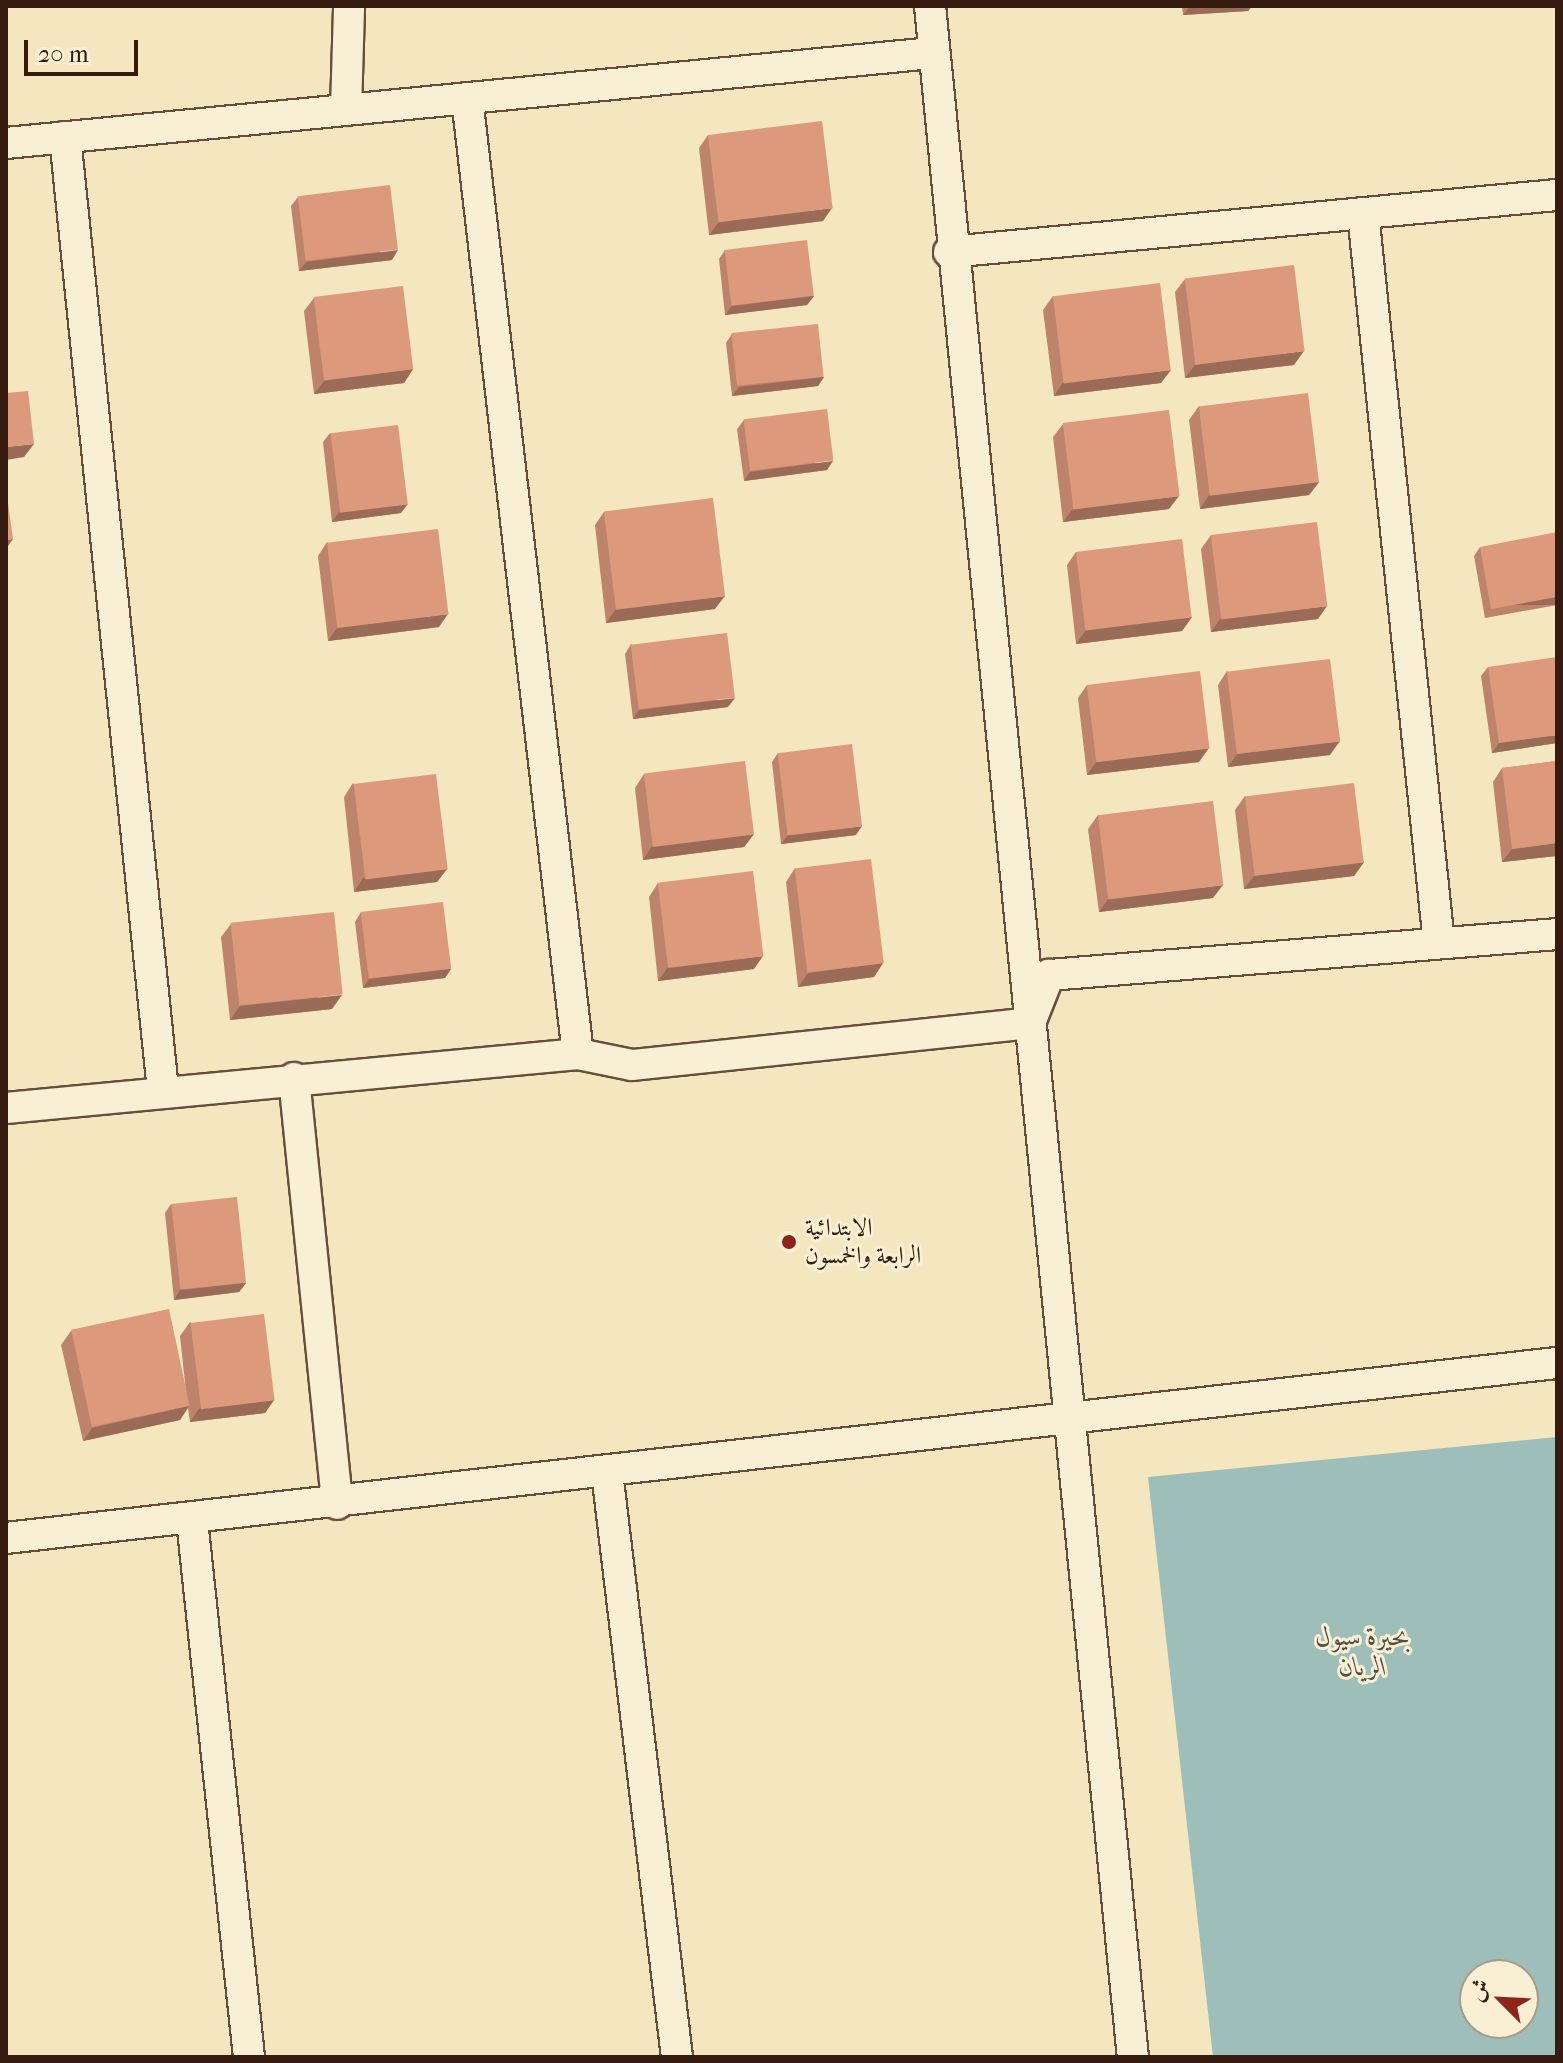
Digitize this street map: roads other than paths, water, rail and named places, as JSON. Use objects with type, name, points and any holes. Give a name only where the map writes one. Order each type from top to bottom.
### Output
[{"type":"street","points":[[346,110],[349,6]]},
{"type":"street","points":[[930,6],[949,252],[1133,2057]]},
{"type":"street","points":[[6,143],[933,53]]},
{"type":"street","points":[[467,98],[578,1054]]},
{"type":"street","points":[[65,137],[163,1090]]},
{"type":"street","points":[[949,252],[1557,195]]},
{"type":"street","points":[[1363,213],[1439,943]]},
{"type":"street","points":[[1030,1023],[1049,975],[1557,934]]},
{"type":"street","points":[[6,1108],[163,1090],[578,1054],[632,1065],[1030,1023]]},
{"type":"street","points":[[294,1078],[337,1504]]},
{"type":"street","points":[[6,1538],[337,1504],[1067,1413],[1557,1363]]},
{"type":"street","points":[[607,1472],[677,2057]]},
{"type":"street","points":[[192,1520],[249,2057]]},
{"type":"water","name":"بحيرة سيول الريان","points":[[1557,1437],[1557,2057],[1213,2057],[1148,1477]]},
{"type":"place","name":"الابتدائية الرابعة والخمسون","points":[[789,1242]]}]
